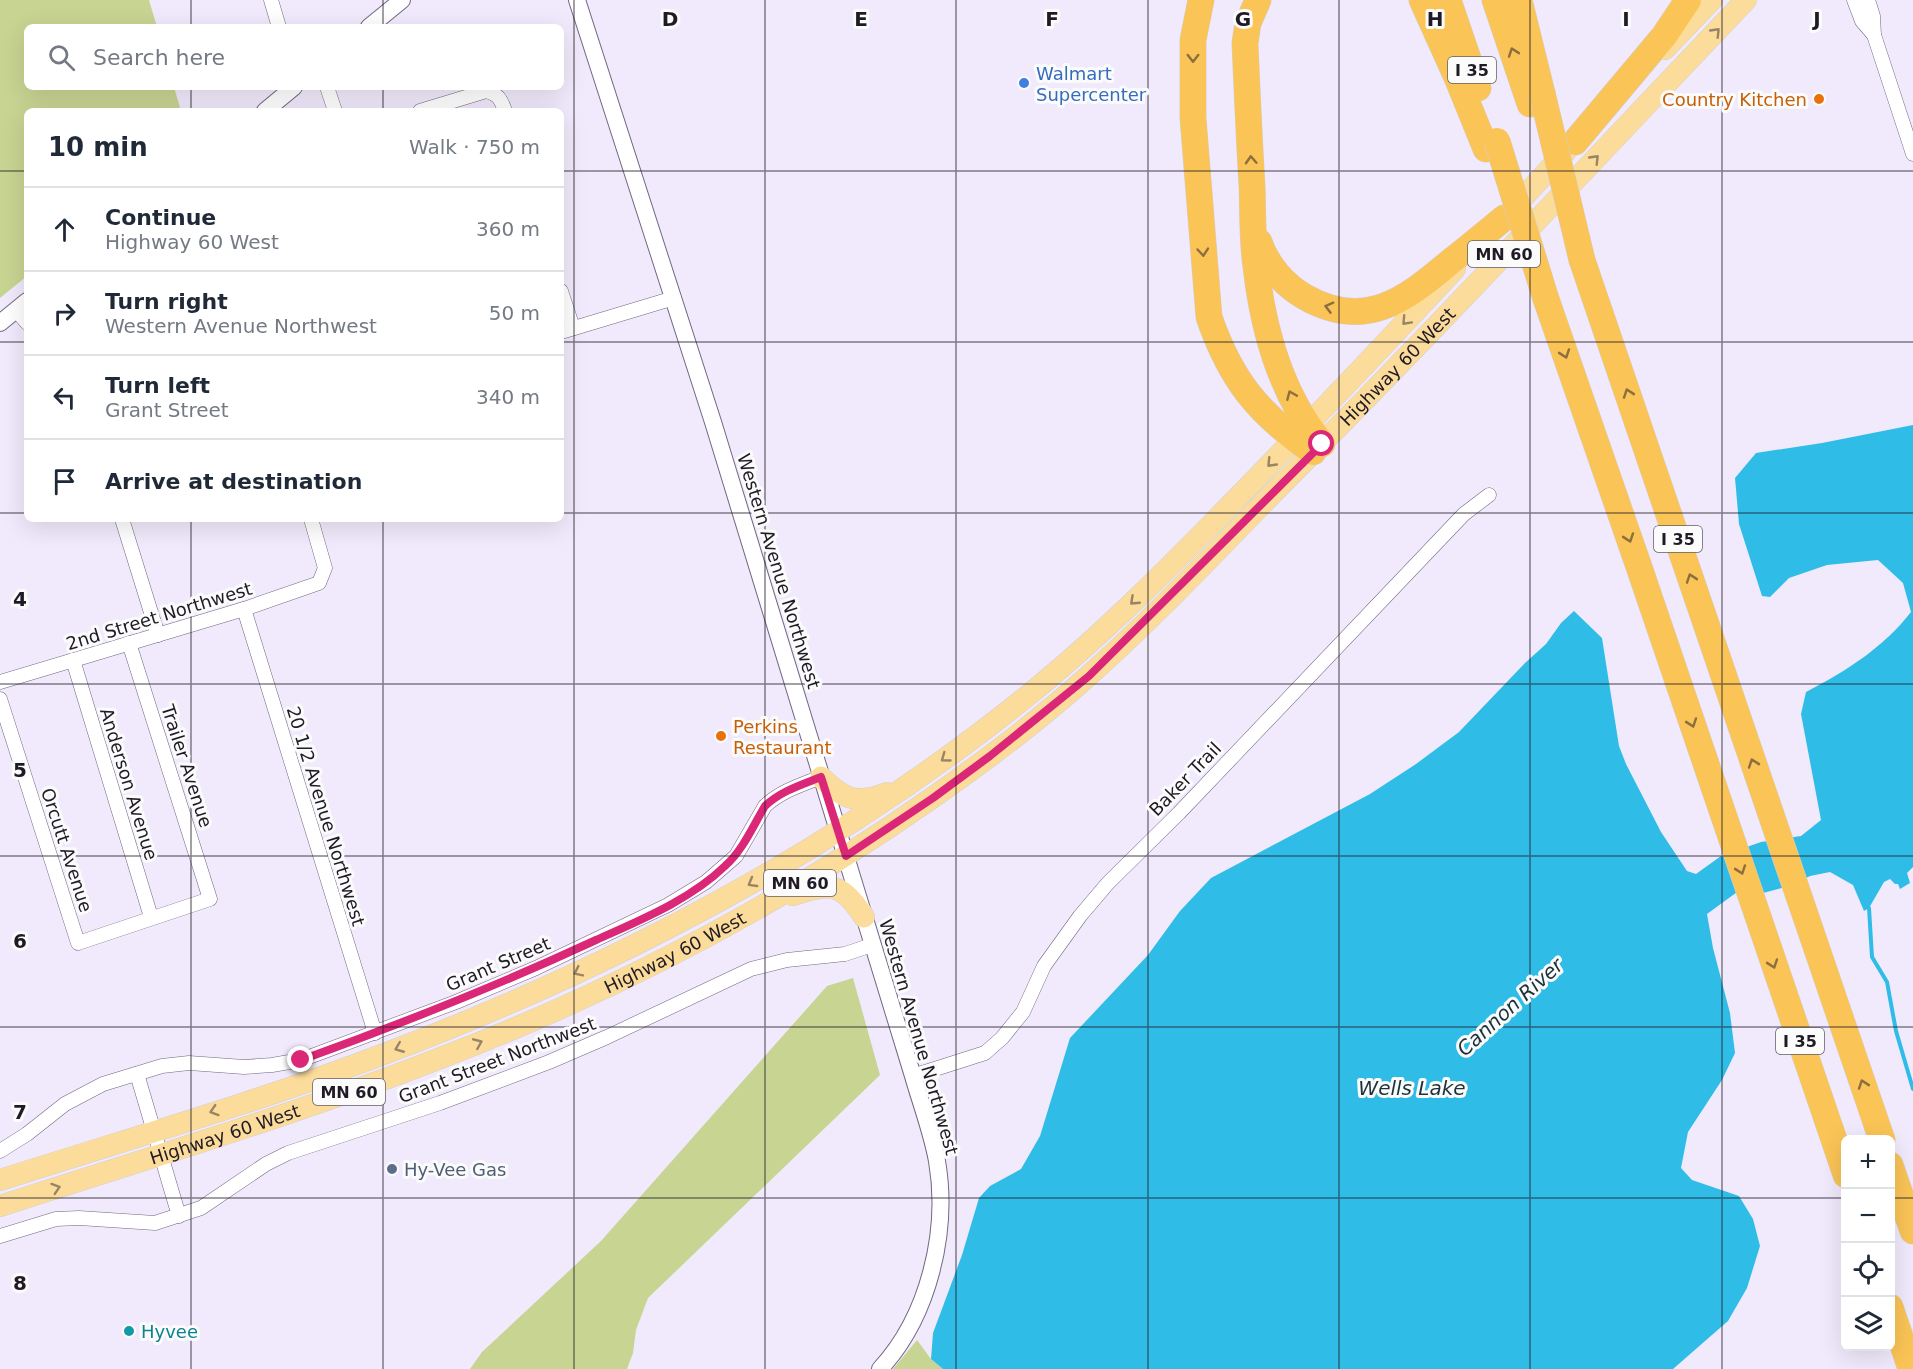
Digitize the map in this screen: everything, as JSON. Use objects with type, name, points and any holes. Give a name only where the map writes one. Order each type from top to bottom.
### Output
[{"type":"highway","points":[[1201,0],[1193,40],[1193,118],[1209,317],[1232,372],[1262,412],[1309,440]]},
{"type":"highway","points":[[1258,0],[1248,23],[1245,43],[1256,265],[1263,311],[1284,378],[1309,440]]},
{"type":"highway","points":[[1422,0],[1491,145]]},
{"type":"highway","name":"I 35","points":[[1448,0],[1491,145],[1729,831],[1841,1163]]},
{"type":"highway","name":"I 35","points":[[1495,0],[1536,98],[1582,260],[1880,1135]]},
{"type":"highway","points":[[1519,0],[1536,98]]},
{"type":"highway","points":[[1575,141],[1664,36],[1688,0]]},
{"type":"highway","points":[[1254,218],[1266,259],[1279,277],[1295,292],[1335,309],[1357,311],[1388,305],[1416,291],[1504,218]]},
{"type":"highway","points":[[1895,1179],[1913,1231]]},
{"type":"highway","points":[[1895,1322],[1911,1369]]},
{"type":"main road","name":"Highway 60 West","points":[[0,1206],[341,1095],[445,1057],[548,1014],[647,967],[754,910],[846,856],[933,798],[990,756],[1089,676],[1309,440],[1504,218],[1712,0]]},
{"type":"main road","name":"Highway 60 West","points":[[0,1180],[372,1059],[475,1018],[568,977],[747,886],[838,832],[912,782],[1028,695],[1093,640],[1186,551],[1309,440],[1746,0]]},
{"type":"main road","points":[[821,777],[834,790],[858,800],[874,798],[912,782]]},
{"type":"main road","points":[[754,910],[803,891],[830,887],[846,894],[864,917]]},
{"type":"street","points":[[271,0],[278,24]]},
{"type":"street","points":[[373,24],[402,0]]},
{"type":"street","name":"Western Avenue Northwest","points":[[577,0],[674,298],[846,856],[936,1160],[940,1192],[936,1252],[929,1280],[904,1337],[880,1369]]},
{"type":"street","points":[[1854,0],[1862,21],[1874,35]]},
{"type":"street","points":[[1868,0],[1873,16],[1874,35],[1913,154]]},
{"type":"street","points":[[268,108],[290,90]]},
{"type":"street","points":[[328,90],[334,108]]},
{"type":"street","points":[[430,108],[486,91],[500,97],[504,108]]},
{"type":"street","points":[[564,310],[567,330],[674,298]]},
{"type":"street","points":[[0,323],[21,306]]},
{"type":"street","name":"Baker Trail","points":[[913,1077],[985,1053],[1002,1038],[1023,1012],[1044,966],[1080,916],[1108,883],[1179,813],[1464,514],[1489,495]]},
{"type":"street","points":[[123,522],[158,635]]},
{"type":"street","name":"2nd Street Northwest","points":[[0,682],[312,587],[323,576],[325,568],[312,522]]},
{"type":"street","name":"20 1/2 Avenue Northwest","points":[[244,609],[375,1033]]},
{"type":"street","name":"Trailer Avenue","points":[[129,644],[210,899],[151,917]]},
{"type":"street","name":"Anderson Avenue","points":[[74,660],[151,917]]},
{"type":"street","name":"Orcutt Avenue","points":[[0,699],[78,943],[151,917]]},
{"type":"street","name":"Grant Street","points":[[1,1146],[83,1093],[136,1074],[162,1066],[189,1063],[244,1067],[301,1060],[456,1002],[536,968],[615,932],[683,896],[711,878],[736,856],[765,806],[789,789],[821,777]]},
{"type":"street","name":"Grant Street Northwest","points":[[0,1236],[56,1219],[79,1218],[156,1223],[179,1216],[201,1208],[266,1164],[288,1153],[440,1103],[549,1062],[751,969],[787,960],[845,954],[872,945]]},
{"type":"street","points":[[136,1074],[155,1130],[160,1155],[179,1216]]},
{"type":"green space","points":[[0,0],[149,0],[156,24],[24,24],[24,90],[175,90],[180,108],[24,108],[24,278],[0,298]]},
{"type":"green space","points":[[853,978],[880,1075],[648,1298],[636,1330],[633,1353],[627,1369],[470,1369],[482,1352],[601,1241],[827,986]]},
{"type":"green space","points":[[917,1340],[931,1359],[943,1369],[893,1369]]},
{"type":"water","name":"Wells Lake","points":[[1913,425],[1913,867],[1907,873],[1910,883],[1900,889],[1898,884],[1890,879],[1884,882],[1869,908],[1864,911],[1853,885],[1830,872],[1810,876],[1793,885],[1748,897],[1744,887],[1707,914],[1713,948],[1730,1013],[1735,1053],[1722,1080],[1688,1132],[1681,1168],[1692,1180],[1739,1196],[1753,1219],[1760,1246],[1747,1288],[1728,1321],[1673,1369],[943,1369],[931,1359],[933,1333],[962,1255],[979,1198],[990,1186],[1021,1169],[1040,1136],[1070,1038],[1148,955],[1180,911],[1211,878],[1370,794],[1416,764],[1459,732],[1546,644],[1561,623],[1574,611],[1602,638],[1619,746],[1661,832],[1687,871],[1696,874],[1721,856],[1761,842],[1801,836],[1821,820],[1801,714],[1806,692],[1863,658],[1888,637],[1911,612],[1903,583],[1878,560],[1827,565],[1789,578],[1770,597],[1762,596],[1739,524],[1735,478],[1756,453]]},
{"type":"waterway","points":[[1869,908],[1872,957],[1887,982],[1896,1031],[1913,1089]]},
{"type":"place","name":"Walmart Supercenter","points":[[1024,83]]},
{"type":"place","name":"Country Kitchen","points":[[1819,99]]},
{"type":"place","name":"Perkins Restaurant","points":[[721,736]]},
{"type":"place","name":"Hy-Vee Gas","points":[[392,1169]]},
{"type":"place","name":"Hyvee","points":[[129,1331]]},
{"type":"route","points":[[301,1060],[456,1002],[615,932],[668,905],[706,882],[736,856],[765,806],[772,800],[789,789],[821,777],[846,856],[933,798],[990,756],[1089,676],[1322,444]]},
{"type":"water label","name":"Cannon River","points":[[1510,1007]]}]
